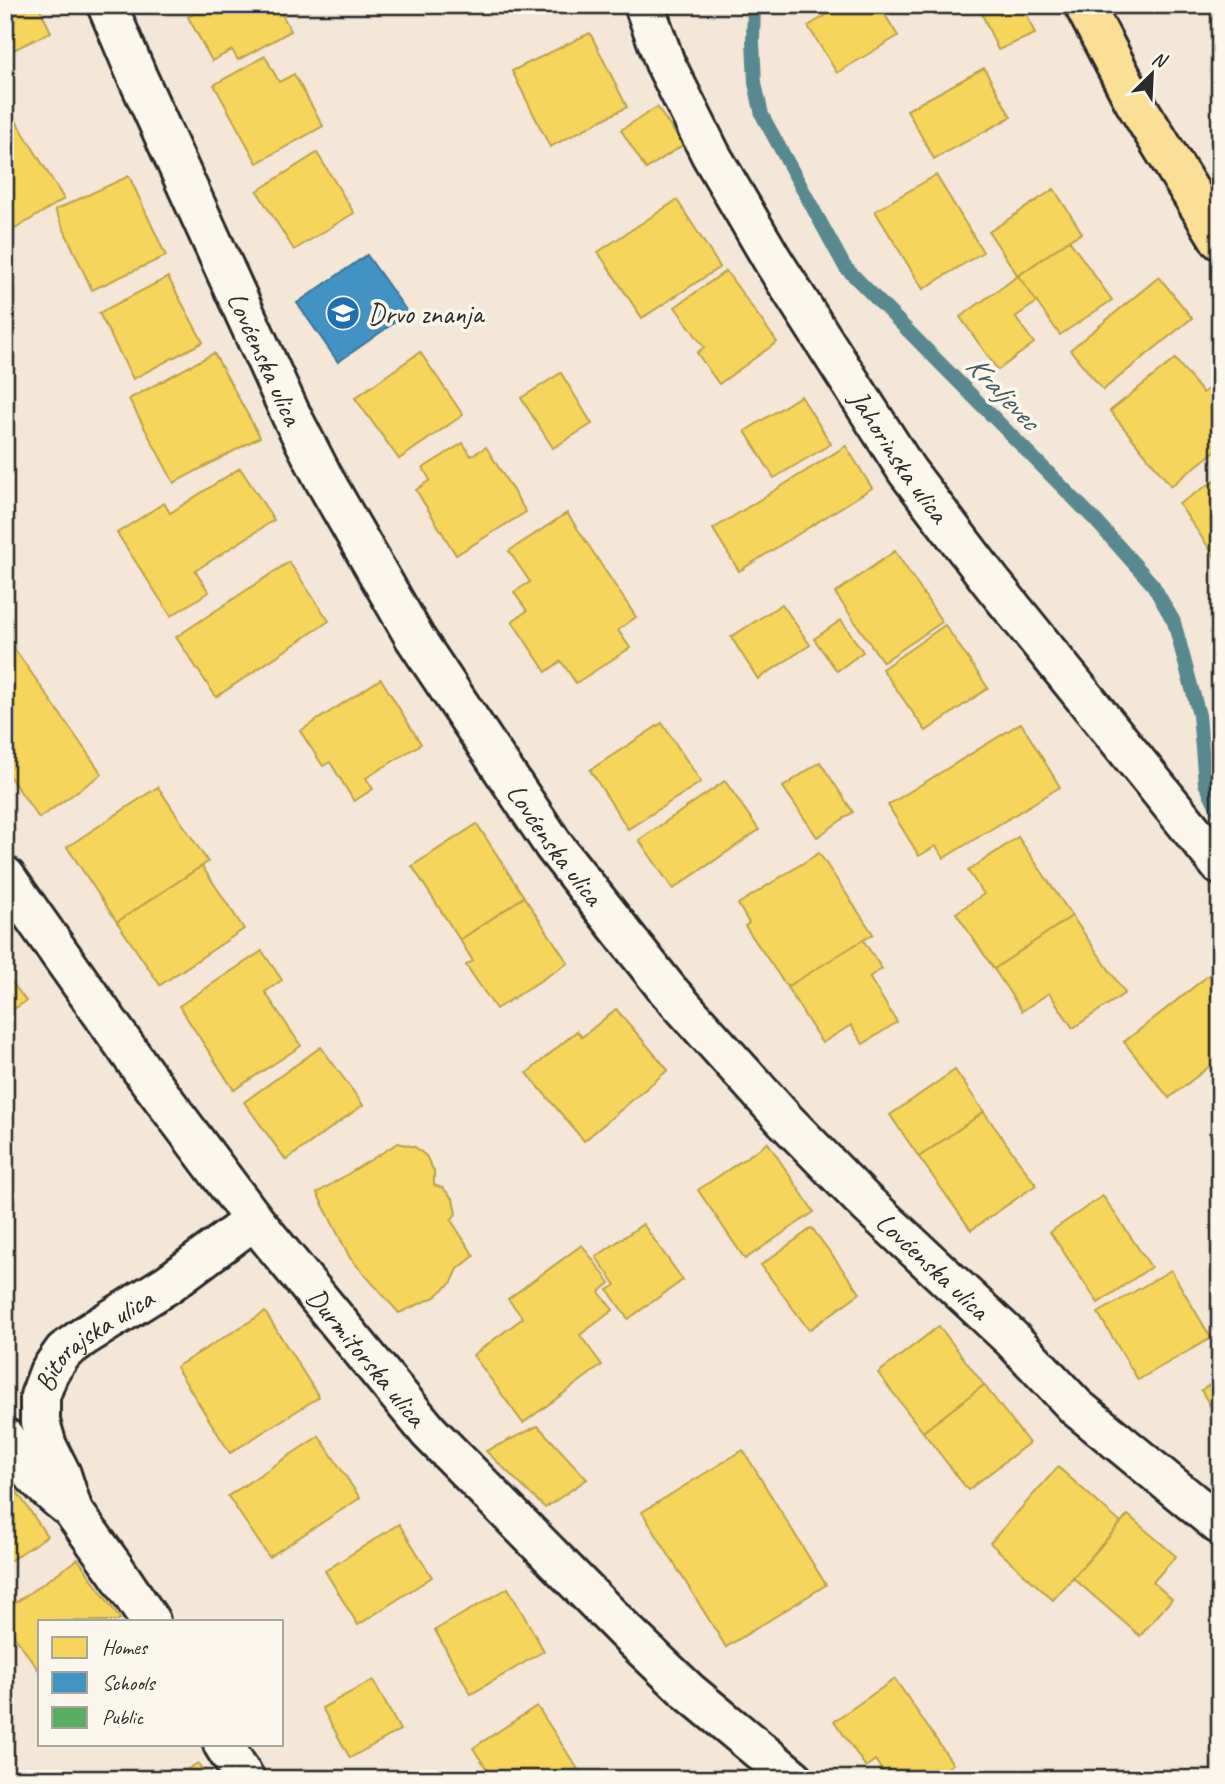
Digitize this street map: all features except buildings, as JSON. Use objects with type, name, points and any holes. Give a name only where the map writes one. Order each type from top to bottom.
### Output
[{"type":"main road","points":[[1084,5],[1134,101],[1220,240]]},
{"type":"street","name":"Lovćenska ulica","points":[[107,5],[280,392],[325,481],[415,638],[554,846],[667,989],[785,1120],[864,1201],[1012,1339],[1076,1407],[1220,1525]]},
{"type":"street","name":"Jahorinska ulica","points":[[644,5],[665,63],[710,155],[773,261],[907,471],[992,583],[1220,865]]},
{"type":"street","name":"Durmitorska ulica","points":[[5,876],[144,1073],[254,1220],[429,1432],[625,1631],[688,1691],[794,1779]]},
{"type":"street","name":"Bitorajska ulica","points":[[73,1511],[40,1422],[40,1396],[48,1372],[65,1351],[86,1335],[168,1284],[254,1220]]},
{"type":"street","name":"Bitorajska ulica","points":[[5,1438],[41,1486],[73,1511],[149,1620]]},
{"type":"street","points":[[224,1746],[245,1779]]},
{"type":"waterway","name":"Kraljevec","points":[[754,5],[755,83],[762,115],[845,267],[1096,521],[1153,585],[1174,622],[1199,715],[1205,783],[1220,813]]},
{"type":"place","name":"Drvo znanja","points":[[343,313]]}]
